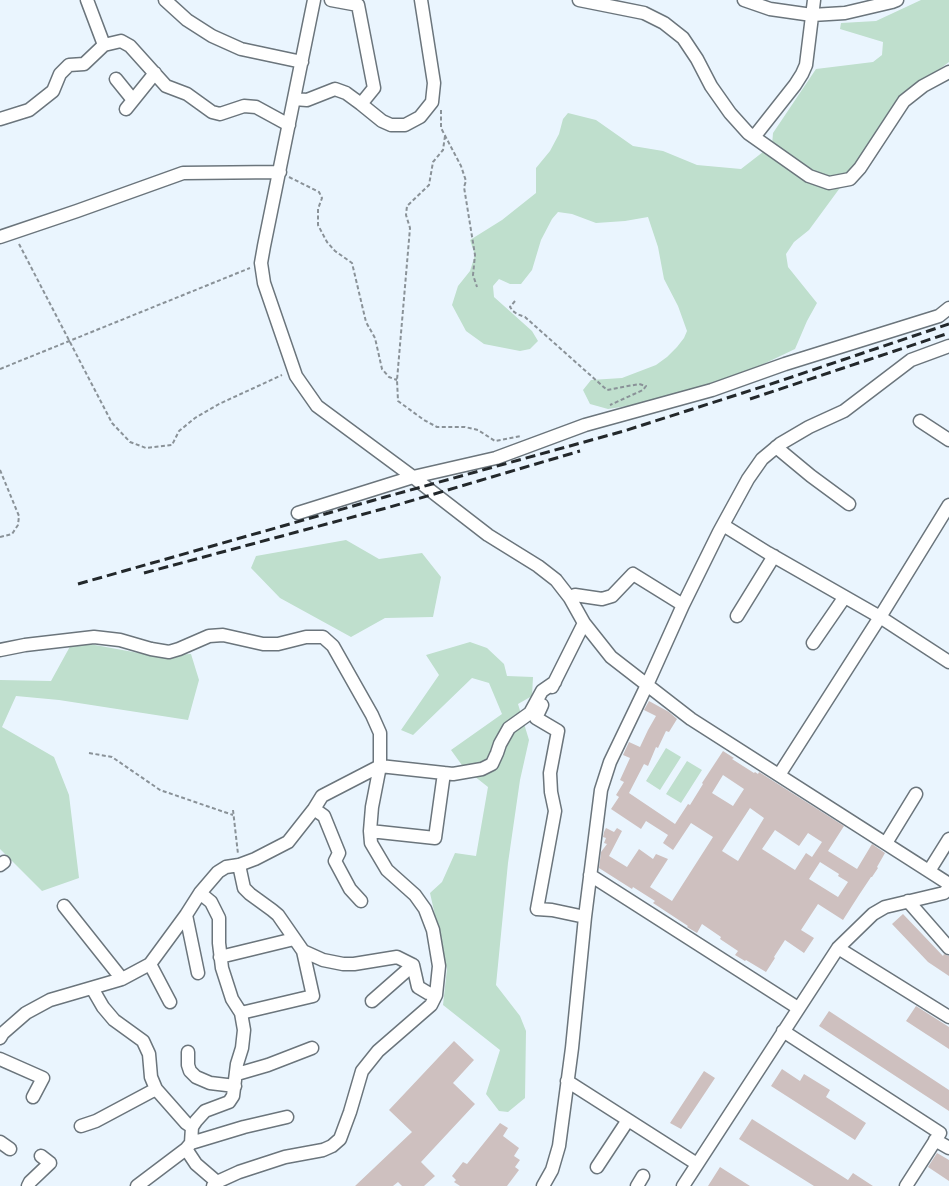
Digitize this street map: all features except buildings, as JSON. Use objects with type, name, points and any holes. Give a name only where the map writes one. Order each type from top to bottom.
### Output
[{"type":"street","points":[[87,0],[104,44]]},
{"type":"street","points":[[165,0],[187,20],[212,36],[242,49],[302,62]]},
{"type":"street","points":[[314,0],[261,263],[264,283],[296,376],[317,406],[488,535],[538,566],[556,580],[570,598],[584,622],[611,657],[691,719],[949,884]]},
{"type":"street","points":[[331,0],[358,5],[374,88],[361,104]]},
{"type":"street","points":[[294,99],[307,100],[335,89],[346,94],[382,121],[391,125],[405,125],[420,117],[432,102],[434,83],[421,0]]},
{"type":"street","points":[[579,0],[644,14],[664,23],[683,38],[697,58],[711,86],[730,113],[754,137],[809,176],[829,183],[850,179],[860,168],[904,101],[923,86],[949,72]]},
{"type":"street","points":[[744,0],[770,9],[812,15],[845,13],[897,0]]},
{"type":"street","points":[[754,137],[795,85],[806,65],[814,0]]},
{"type":"street","points":[[0,119],[29,110],[53,91],[60,74],[69,65],[84,64],[104,44],[121,41],[130,46],[166,86],[187,94],[212,112],[220,114],[244,106],[256,107],[289,125]]},
{"type":"street","points":[[116,79],[129,104],[155,73]]},
{"type":"street","points":[[0,237],[183,173],[280,172]]},
{"type":"street","points":[[298,513],[413,477],[496,458],[585,425],[712,390],[785,364],[938,316],[949,308]]},
{"type":"street","points":[[543,1186],[552,1170],[560,1146],[601,790],[610,762],[683,605],[723,525],[748,479],[762,459],[776,447],[809,427],[844,411],[911,360],[949,346]]},
{"type":"street","points":[[920,421],[949,440]]},
{"type":"street","points":[[776,447],[810,476],[849,504]]},
{"type":"street","points":[[779,775],[880,617],[949,504]]},
{"type":"street","points":[[723,525],[844,598],[880,617],[949,662]]},
{"type":"street","points":[[737,616],[774,556]]},
{"type":"street","points":[[570,598],[575,595],[602,599],[612,596],[633,574],[683,605]]},
{"type":"street","points":[[814,643],[844,598]]},
{"type":"street","points":[[584,622],[536,718],[558,731],[550,773],[555,811],[537,909],[585,917]]},
{"type":"street","points":[[0,650],[25,645],[94,637],[120,640],[169,652],[209,636],[223,635],[263,644],[278,644],[306,636],[322,637],[333,646],[372,715],[380,733],[380,766],[372,807],[371,844],[387,870],[416,895],[426,909],[434,930],[439,966],[436,995],[432,1005],[378,1051],[362,1072],[340,1139],[332,1146],[322,1150],[285,1157],[239,1172],[215,1184],[196,1164],[188,1146],[192,1126],[205,1111],[228,1102],[233,1096],[244,1030],[241,1013],[232,999],[222,968],[219,944],[219,918],[211,902],[200,893]]},
{"type":"street","points":[[0,1038],[3,1033],[26,1013],[50,1000],[122,979],[150,964],[200,893],[218,872],[226,867],[239,865],[255,859],[288,842],[314,810],[322,796],[380,766],[453,774],[482,769],[492,764],[509,728],[530,713],[542,691],[554,682]]},
{"type":"street","points":[[370,831],[435,838],[444,774]]},
{"type":"street","points":[[886,843],[916,794]]},
{"type":"street","points":[[314,810],[324,816],[339,853],[336,861],[350,889],[361,900]]},
{"type":"street","points":[[929,871],[949,839]]},
{"type":"street","points":[[239,865],[244,888],[278,915],[303,951],[312,996],[241,1013]]},
{"type":"street","points":[[590,875],[798,1008]]},
{"type":"street","points":[[683,1186],[838,948],[873,914],[885,907],[944,893],[949,888]]},
{"type":"street","points":[[908,901],[949,948]]},
{"type":"street","points":[[64,906],[122,979]]},
{"type":"street","points":[[186,915],[198,972]]},
{"type":"street","points":[[220,957],[294,939]]},
{"type":"street","points":[[838,948],[949,1018]]},
{"type":"street","points":[[303,951],[323,960],[343,964],[397,957],[413,965]]},
{"type":"street","points":[[150,964],[170,1002]]},
{"type":"street","points":[[413,965],[418,987],[428,994],[436,995]]},
{"type":"street","points":[[372,1001],[413,965]]},
{"type":"street","points":[[92,988],[103,1007],[114,1020],[144,1041],[150,1054],[151,1077],[156,1089],[186,1123],[192,1126]]},
{"type":"street","points":[[783,1031],[940,1133],[906,1186]]},
{"type":"street","points":[[188,1052],[190,1071],[196,1077],[210,1083],[236,1080],[312,1048]]},
{"type":"street","points":[[0,1059],[43,1078],[33,1097]]},
{"type":"street","points":[[567,1081],[697,1164]]},
{"type":"street","points":[[81,1126],[96,1121],[156,1089]]},
{"type":"street","points":[[139,1185],[188,1146],[244,1127],[287,1116]]},
{"type":"street","points":[[597,1167],[628,1120]]},
{"type":"street","points":[[935,1140],[949,1148]]},
{"type":"street","points":[[28,1186],[50,1164],[41,1156]]},
{"type":"path","points":[[441,109],[441,128],[461,166],[466,181],[464,187],[475,255],[473,275],[477,287]]},
{"type":"path","points":[[445,136],[443,150],[433,162],[429,185],[407,206],[406,215],[410,228],[397,380],[398,401],[438,427],[478,430],[495,441],[521,435]]},
{"type":"path","points":[[280,172],[319,192],[322,198],[318,210],[318,225],[334,251],[352,263],[366,322],[375,338],[382,369],[389,376],[397,380]]},
{"type":"path","points":[[14,233],[112,423],[130,442],[146,448],[172,446],[179,431],[219,404],[283,375],[296,376]]},
{"type":"path","points":[[0,369],[261,263]]},
{"type":"path","points":[[515,301],[510,307],[517,314],[525,317],[607,390],[639,384],[646,386],[644,390],[607,407]]},
{"type":"path","points":[[0,470],[19,516],[18,525],[12,534],[0,537]]},
{"type":"path","points":[[89,753],[112,757],[160,790],[233,816]]},
{"type":"path","points":[[233,810],[239,865]]},
{"type":"green space","points":[[921,0],[949,0],[949,62],[902,97],[856,166],[809,230],[794,242],[786,254],[788,267],[817,303],[795,349],[730,380],[647,403],[608,409],[590,404],[583,390],[591,380],[622,378],[656,365],[677,347],[687,331],[678,306],[664,279],[658,247],[648,217],[596,223],[572,214],[558,212],[541,240],[532,270],[521,284],[510,284],[499,279],[493,286],[494,297],[532,331],[538,341],[530,349],[520,351],[484,344],[466,331],[452,305],[458,286],[470,271],[475,255],[470,240],[502,220],[536,193],[536,168],[550,151],[559,134],[563,119],[568,113],[596,120],[633,146],[663,151],[697,165],[741,169],[772,145],[773,133],[816,69],[873,62],[882,55],[883,42],[840,29],[841,23],[876,21]]},
{"type":"green space","points":[[346,540],[379,559],[422,553],[441,577],[433,617],[385,618],[351,637],[280,598],[251,568],[256,556]]},
{"type":"green space","points":[[73,641],[155,656],[191,654],[199,680],[188,720],[59,700],[16,696],[2,727],[54,757],[69,795],[79,878],[42,891],[0,849],[0,680],[51,681]]},
{"type":"green space","points":[[470,642],[487,648],[504,664],[507,676],[533,677],[532,696],[518,704],[529,740],[520,780],[508,863],[496,985],[520,1016],[526,1031],[525,1098],[508,1112],[499,1111],[486,1094],[500,1050],[443,1005],[447,969],[430,893],[442,882],[455,853],[476,856],[488,787],[464,768],[451,750],[502,714],[489,683],[472,678],[413,735],[401,730],[439,675],[426,655]]},
{"type":"green space","points":[[666,748],[681,757],[660,790],[646,781]]},
{"type":"green space","points":[[687,761],[702,770],[681,803],[666,794]]},
{"type":"railway","points":[[78,584],[624,431],[949,324]]},
{"type":"railway","points":[[750,399],[949,333]]},
{"type":"railway","points":[[144,573],[390,507],[580,451]]}]
